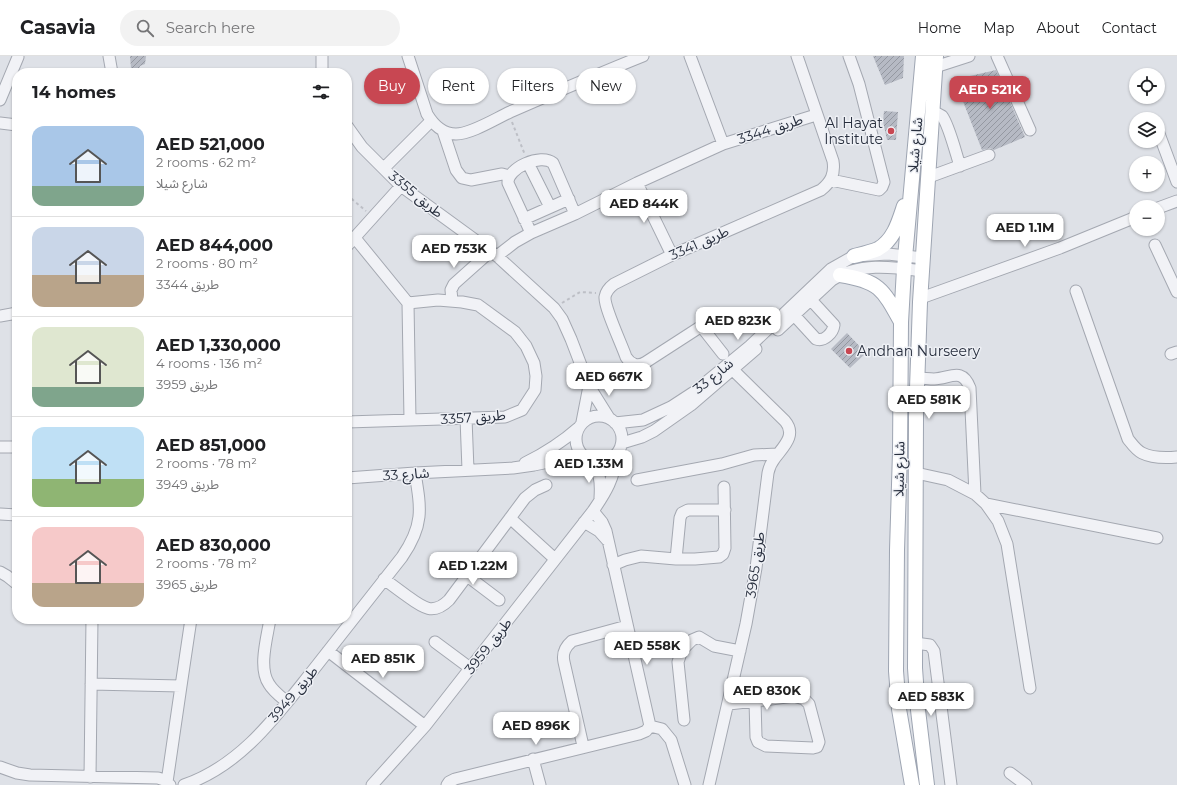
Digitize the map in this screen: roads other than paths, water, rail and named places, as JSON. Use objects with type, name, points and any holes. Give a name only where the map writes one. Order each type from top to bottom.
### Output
[{"type":"main road","name":"شارع شيلا","points":[[912,785],[899,709],[896,670],[897,550],[900,452],[901,322],[904,262],[923,56]]},
{"type":"main road","name":"شارع شيلا","points":[[927,785],[918,710],[915,668],[916,473],[920,298],[936,61]]},
{"type":"main road","points":[[854,256],[879,248],[888,241],[895,232],[911,188]]},
{"type":"main road","points":[[840,275],[863,280],[882,291],[901,322]]},
{"type":"street","points":[[109,56],[111,68]]},
{"type":"street","points":[[322,56],[322,68]]},
{"type":"street","points":[[408,56],[427,114],[431,121],[443,130],[449,133],[457,134],[475,129],[508,113],[643,56]]},
{"type":"street","name":"طريق 3344","points":[[690,56],[723,144]]},
{"type":"street","points":[[797,56],[832,161],[833,174],[831,180],[879,190],[884,182],[859,84],[849,56]]},
{"type":"street","points":[[936,61],[969,56]]},
{"type":"street","points":[[997,56],[1030,130]]},
{"type":"street","points":[[18,57],[19,68]]},
{"type":"street","points":[[13,68],[18,57]]},
{"type":"street","points":[[0,100],[12,71]]},
{"type":"street","points":[[933,112],[939,114],[944,119],[960,166]]},
{"type":"street","name":"طريق 3344","points":[[452,301],[451,290],[454,284],[494,253],[531,233],[575,214],[637,183],[723,144],[816,114]]},
{"type":"street","points":[[384,168],[431,121]]},
{"type":"street","points":[[0,123],[12,125]]},
{"type":"street","points":[[443,130],[456,170],[462,178],[471,180],[502,174],[508,176]]},
{"type":"street","name":"طريق 3355","points":[[352,133],[362,146],[402,186],[494,253],[554,308],[562,319],[590,386],[612,420]]},
{"type":"street","points":[[1164,148],[1177,182]]},
{"type":"street","points":[[929,177],[989,155]]},
{"type":"street","points":[[531,233],[508,183],[508,176],[528,162],[546,159],[553,162],[575,214]]},
{"type":"street","points":[[528,162],[550,207]]},
{"type":"street","name":"طريق 3341","points":[[701,326],[642,364],[631,363],[626,357],[606,305],[606,293],[614,284],[672,255],[822,190],[831,180]]},
{"type":"street","points":[[637,183],[672,255]]},
{"type":"street","points":[[352,241],[402,186]]},
{"type":"street","points":[[524,219],[569,199]]},
{"type":"street","points":[[1165,205],[1177,201]]},
{"type":"street","points":[[920,298],[1060,248],[1129,220]]},
{"type":"street","points":[[352,243],[408,303],[410,420]]},
{"type":"street","points":[[1155,245],[1177,292]]},
{"type":"street","name":"شارع 33","points":[[612,420],[643,420],[671,407],[694,392],[750,346],[832,269],[854,256],[871,254],[904,262],[923,264]]},
{"type":"street","name":"شارع 33","points":[[622,443],[642,437],[654,431],[691,405],[733,370],[832,280],[840,275],[867,268],[904,262]]},
{"type":"street","points":[[1076,291],[1128,439],[1142,453],[1167,458],[1177,456]]},
{"type":"street","name":"طريق 3357","points":[[352,422],[505,417],[522,410],[535,390],[536,376],[534,363],[526,346],[515,332],[478,305],[438,300],[408,303]]},
{"type":"street","points":[[794,315],[816,339],[824,339],[833,330],[834,325],[811,300]]},
{"type":"street","points":[[0,316],[12,314]]},
{"type":"street","points":[[714,318],[701,326],[723,354]]},
{"type":"street","name":"طريق 3965","points":[[709,785],[729,704],[752,589],[768,473],[773,460],[789,438],[790,433],[788,425],[733,370]]},
{"type":"street","points":[[918,378],[935,379],[953,374],[967,380],[970,388],[975,494]]},
{"type":"street","points":[[590,386],[576,435],[576,442],[578,449],[585,458],[593,464],[600,476],[596,507],[604,526],[650,726]]},
{"type":"street","points":[[580,425],[588,418],[603,416],[612,420],[620,429],[622,436],[622,443],[619,450],[609,460],[602,462],[585,458]]},
{"type":"street","points":[[466,418],[468,470]]},
{"type":"street","name":"شارع 33","points":[[513,468],[544,454],[563,442],[580,425]]},
{"type":"street","points":[[0,447],[12,447]]},
{"type":"street","points":[[637,480],[722,464],[754,455],[777,454]]},
{"type":"street","name":"طريق 3959","points":[[373,784],[425,726],[596,507],[614,472],[616,462],[615,455]]},
{"type":"street","name":"شارع 33","points":[[352,478],[513,468],[585,458]]},
{"type":"street","name":"طريق 3949","points":[[352,620],[408,549],[416,531],[420,511],[415,473]]},
{"type":"street","points":[[916,473],[948,480],[975,494],[986,504],[998,521],[1007,544],[1030,688]]},
{"type":"street","points":[[384,579],[421,606],[433,609],[444,604],[530,493],[546,485]]},
{"type":"street","points":[[613,565],[624,560],[641,556],[676,559],[720,557],[725,548],[724,487]]},
{"type":"street","points":[[986,504],[1157,538]]},
{"type":"street","points":[[676,559],[680,518],[682,513],[688,510],[725,510]]},
{"type":"street","points":[[0,514],[12,515]]},
{"type":"street","points":[[510,518],[555,559]]},
{"type":"street","points":[[584,522],[600,531],[607,540]]},
{"type":"street","points":[[0,572],[12,580]]},
{"type":"street","points":[[466,575],[499,600]]},
{"type":"street","points":[[90,777],[92,624]]},
{"type":"street","points":[[0,768],[30,775],[165,781],[190,624]]},
{"type":"street","points":[[269,624],[264,663],[265,675],[270,686],[287,702]]},
{"type":"street","name":"طريق 3949","points":[[184,785],[213,772],[247,748],[287,702],[349,624]]},
{"type":"street","points":[[583,746],[563,653],[568,644],[572,642],[627,626]]},
{"type":"street","points":[[684,720],[678,662],[682,650],[694,638],[699,637],[714,646],[740,651]]},
{"type":"street","points":[[435,642],[470,668]]},
{"type":"street","points":[[915,643],[930,645],[934,651],[951,785]]},
{"type":"street","points":[[328,651],[425,726]]},
{"type":"street","points":[[91,684],[181,686]]},
{"type":"street","points":[[729,704],[794,696],[804,699],[810,707],[818,742],[817,747],[766,746],[760,744],[756,737],[755,701]]},
{"type":"street","points":[[447,785],[455,779],[583,746],[639,734],[646,731],[650,726]]},
{"type":"street","points":[[650,726],[662,729],[672,740],[685,785]]},
{"type":"street","points":[[533,759],[540,785]]},
{"type":"street","points":[[1010,773],[1026,785]]},
{"type":"place","name":"Al Hayat Institute","points":[[891,131]]},
{"type":"place","name":"Andhan Nurseery","points":[[849,351]]}]
